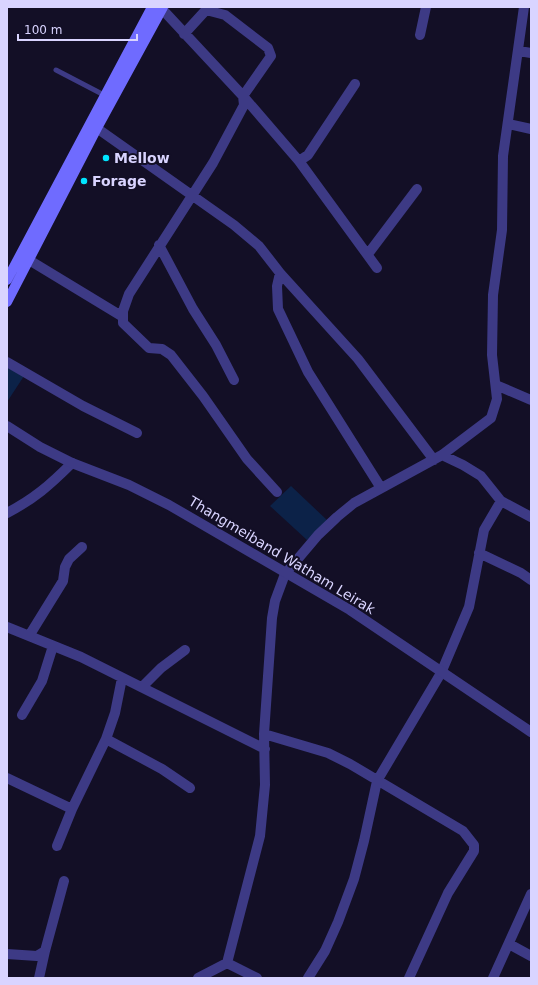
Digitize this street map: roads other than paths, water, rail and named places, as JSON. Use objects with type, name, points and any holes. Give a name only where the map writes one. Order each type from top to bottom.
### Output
[{"type":"main road","points":[[7,302],[29,260],[93,125],[104,95],[159,8]]},
{"type":"main road","points":[[7,280],[159,8]]},
{"type":"street","points":[[420,35],[426,7]]},
{"type":"street","points":[[198,978],[227,963],[260,836],[264,810],[264,734],[272,618],[275,600],[285,574],[318,535],[354,503],[438,457],[491,418],[497,399],[492,356],[494,295],[502,230],[503,156],[524,7]]},
{"type":"street","points":[[159,8],[243,96],[299,161],[377,268]]},
{"type":"street","points":[[184,34],[206,10],[226,15],[268,48],[271,56],[243,96],[244,105],[213,163],[129,294],[123,323],[149,348],[162,349],[171,355],[203,396],[247,459],[277,492]]},
{"type":"street","points":[[519,51],[531,53]]},
{"type":"street","points":[[299,161],[308,155],[355,84]]},
{"type":"street","points":[[508,124],[531,129]]},
{"type":"street","points":[[93,125],[248,236],[259,246],[280,273],[358,359],[438,457],[463,465],[481,476],[501,501],[531,517]]},
{"type":"street","points":[[368,254],[417,190]]},
{"type":"street","points":[[159,245],[192,309],[216,345],[234,380]]},
{"type":"street","points":[[29,260],[123,318]]},
{"type":"street","points":[[280,273],[277,286],[278,309],[308,372],[381,488]]},
{"type":"street","points":[[7,362],[83,406],[137,433]]},
{"type":"street","points":[[496,385],[531,400]]},
{"type":"street","name":"Thangmeiband Watham Leirak","points":[[7,426],[40,447],[72,463],[129,486],[169,505],[362,618],[422,658],[441,673],[531,732]]},
{"type":"street","points":[[7,513],[29,502],[51,484],[72,463]]},
{"type":"street","points":[[308,978],[325,951],[338,922],[354,879],[377,780],[441,673],[469,607],[484,530],[501,501]]},
{"type":"street","points":[[29,636],[62,581],[65,567],[69,559],[82,547]]},
{"type":"street","points":[[480,552],[521,573],[531,580]]},
{"type":"street","points":[[7,627],[81,657],[265,749]]},
{"type":"street","points":[[22,715],[42,681],[52,646]]},
{"type":"street","points":[[142,687],[161,668],[185,650]]},
{"type":"street","points":[[57,846],[72,809],[106,739],[115,713],[122,678]]},
{"type":"street","points":[[264,734],[328,753],[463,831],[474,845],[474,851],[448,893],[409,978]]},
{"type":"street","points":[[106,739],[162,769],[190,788]]},
{"type":"street","points":[[7,778],[72,809]]},
{"type":"street","points":[[39,978],[64,881]]},
{"type":"street","points":[[493,978],[531,894]]},
{"type":"street","points":[[509,944],[531,956]]},
{"type":"street","points":[[7,954],[37,956],[45,951]]},
{"type":"street","points":[[227,963],[257,978]]},
{"type":"lane","points":[[56,70],[104,95]]},
{"type":"water","points":[[7,367],[24,376],[7,402]]},
{"type":"water","points":[[291,486],[328,521],[307,540],[270,506]]},
{"type":"place","name":"Mellow","points":[[106,158]]},
{"type":"place","name":"Forage","points":[[84,181]]}]
